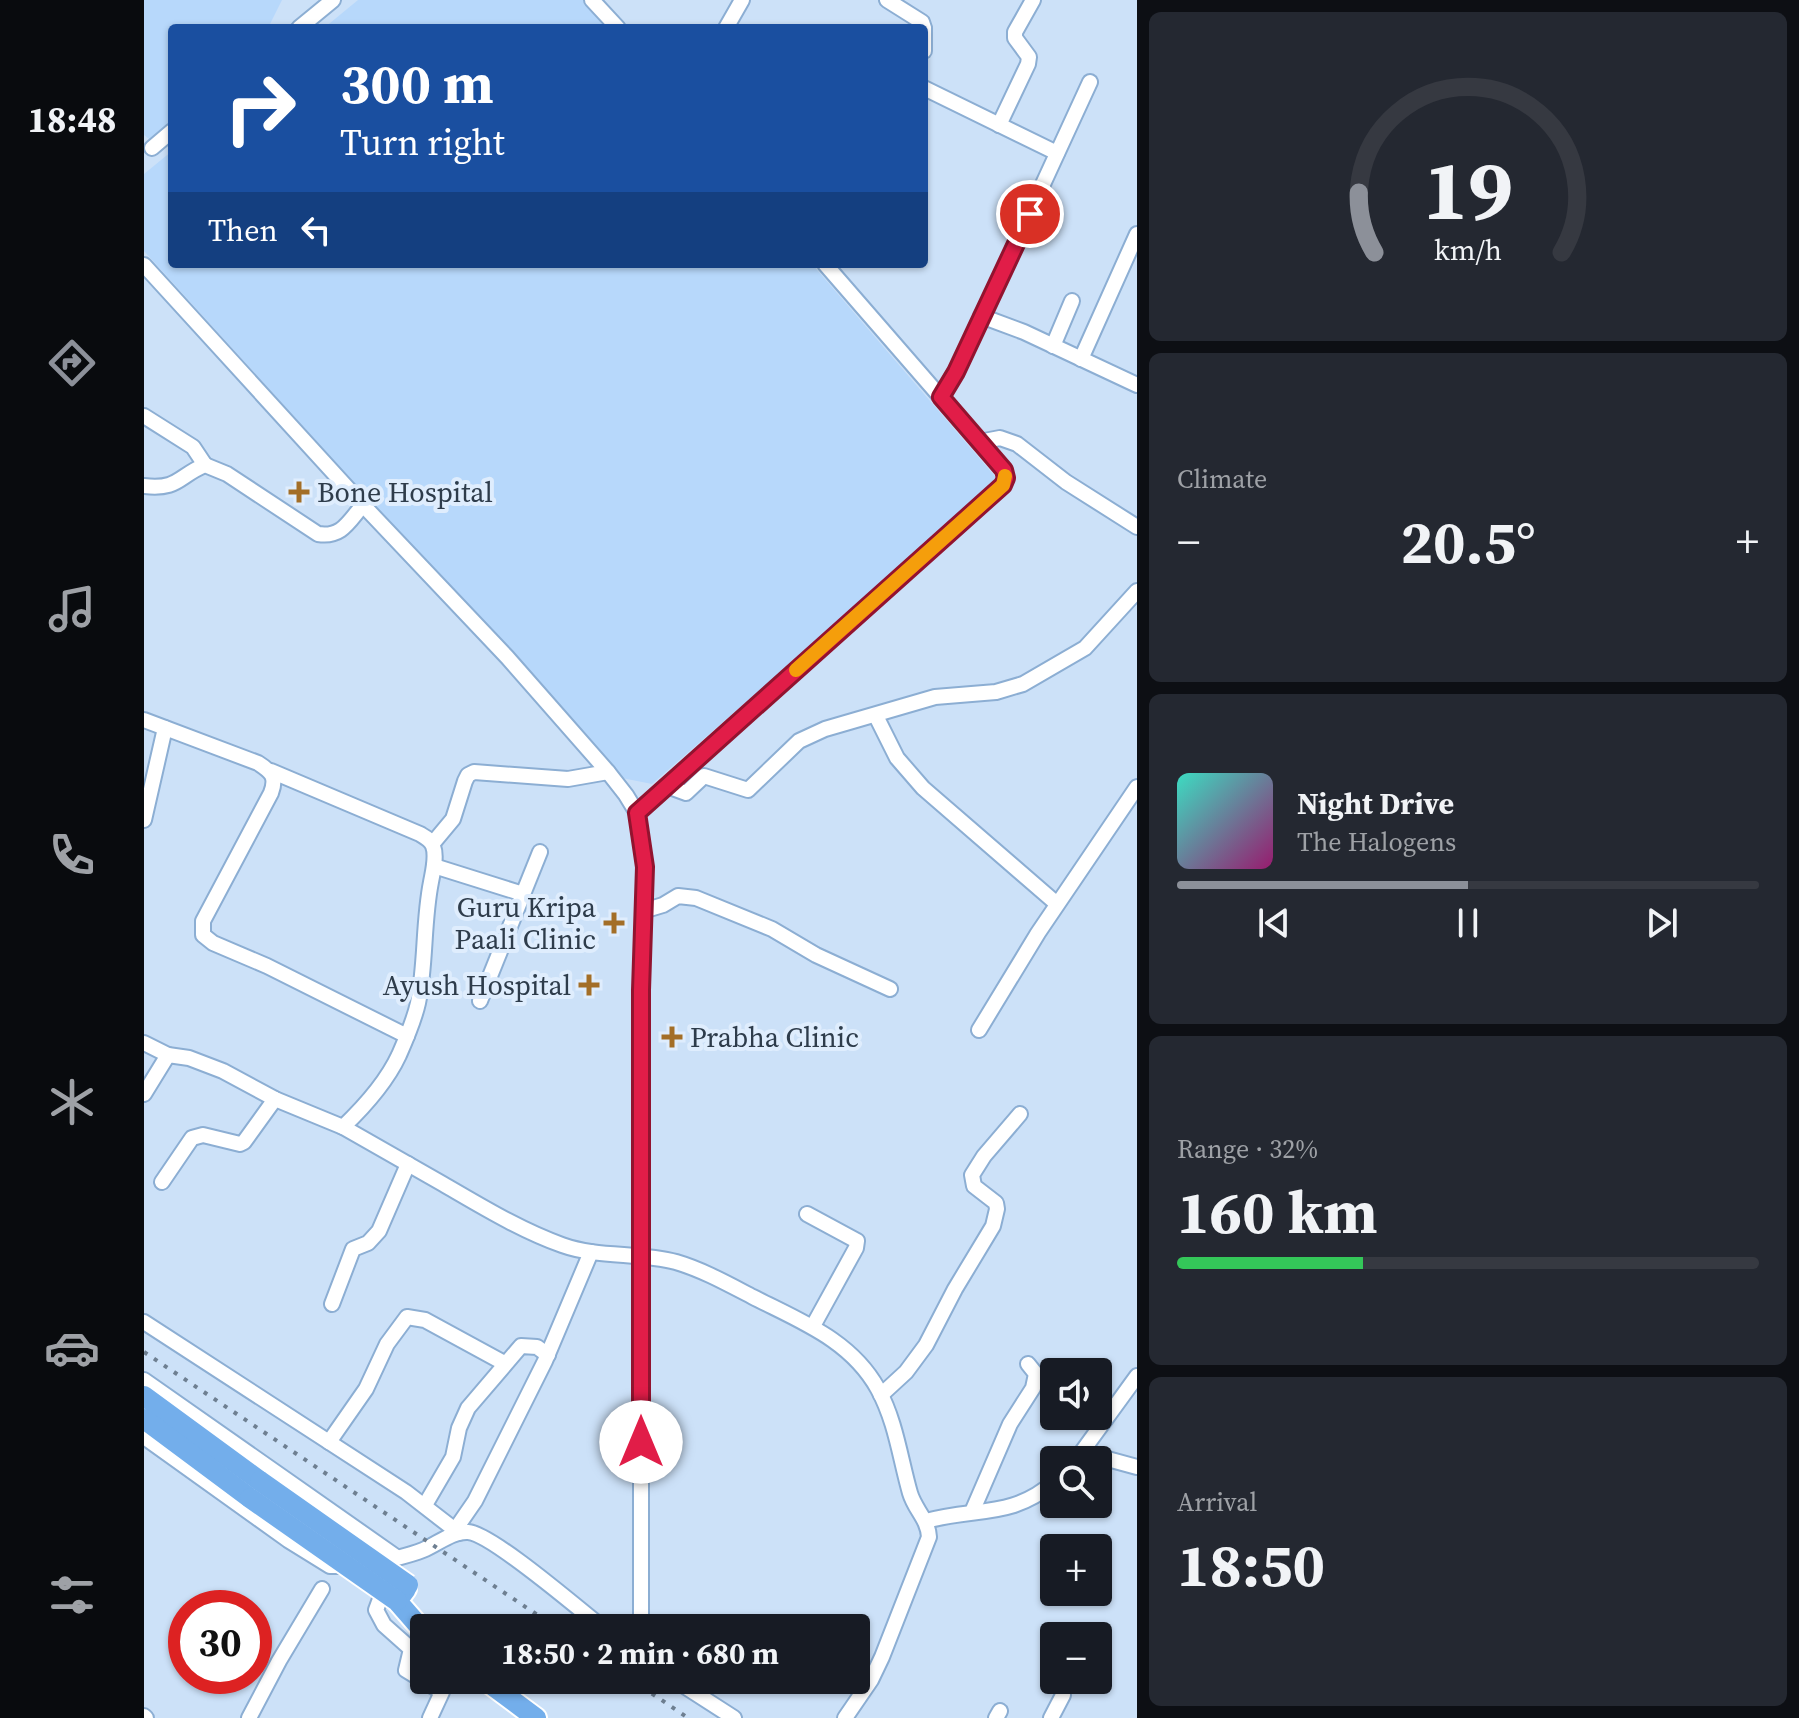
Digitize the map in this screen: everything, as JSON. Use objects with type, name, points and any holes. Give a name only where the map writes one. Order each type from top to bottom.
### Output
[{"type":"highway","points":[[144,1396],[303,1513],[402,1593],[414,1614]]},
{"type":"highway","points":[[144,1419],[291,1529],[402,1593]]},
{"type":"highway","points":[[504,1694],[536,1718]]},
{"type":"street","points":[[304,24],[333,0]]},
{"type":"street","points":[[592,0],[614,24]]},
{"type":"street","points":[[729,24],[742,0]]},
{"type":"street","points":[[887,0],[923,24]]},
{"type":"street","points":[[999,125],[1028,64],[1029,57],[1015,38],[1015,32],[1033,0]]},
{"type":"street","points":[[941,397],[956,372],[1090,82]]},
{"type":"street","points":[[928,90],[1057,153]]},
{"type":"street","points":[[147,148],[168,134]]},
{"type":"street","points":[[1081,359],[1137,234]]},
{"type":"street","points":[[144,265],[507,657],[608,772],[637,813],[645,852],[640,1256],[641,1614]]},
{"type":"street","points":[[637,813],[1003,485],[1006,478],[1004,470],[828,268]]},
{"type":"street","points":[[1053,346],[1072,301]]},
{"type":"street","points":[[981,316],[1137,385]]},
{"type":"street","points":[[144,416],[193,447],[205,465],[227,474],[318,534],[330,536],[341,532],[363,505]]},
{"type":"street","points":[[979,442],[1000,438],[1017,444],[1066,482],[1137,527]]},
{"type":"street","points":[[144,486],[175,485],[205,465]]},
{"type":"street","points":[[667,786],[686,793],[704,776],[748,790],[799,741],[825,729],[935,697],[996,692],[1023,684],[1085,648],[1137,591]]},
{"type":"street","points":[[876,716],[897,758],[912,778],[1057,904]]},
{"type":"street","points":[[144,721],[258,763],[420,834],[433,843]]},
{"type":"street","points":[[144,820],[165,728]]},
{"type":"street","points":[[271,771],[275,781],[271,793],[203,921],[203,935],[213,943],[267,966],[407,1036]]},
{"type":"street","points":[[343,1127],[364,1107],[385,1079],[407,1036],[418,1002],[426,907],[434,866],[433,843],[448,828],[468,775],[474,772],[568,779],[608,772]]},
{"type":"street","points":[[979,1030],[1057,904],[1137,787]]},
{"type":"street","points":[[480,1001],[540,852]]},
{"type":"street","points":[[434,866],[523,894]]},
{"type":"street","points":[[643,911],[678,896],[696,898],[772,929],[816,955],[890,989]]},
{"type":"street","points":[[144,1043],[168,1055],[200,1062],[275,1099],[343,1127],[517,1225],[563,1245],[688,1266],[813,1326],[853,1357],[881,1395],[896,1435],[910,1495],[926,1521],[929,1537],[882,1657],[871,1680],[845,1718]]},
{"type":"street","points":[[144,1094],[168,1055]]},
{"type":"street","points":[[162,1182],[192,1138],[203,1135],[240,1144],[275,1099]]},
{"type":"street","points":[[881,1395],[906,1372],[926,1345],[959,1281],[986,1239],[997,1209],[996,1203],[974,1186],[972,1175],[1020,1114]]},
{"type":"street","points":[[332,1304],[353,1249],[368,1243],[379,1231],[408,1164]]},
{"type":"street","points":[[807,1214],[857,1241],[813,1326]]},
{"type":"street","points":[[146,1444],[330,1566],[367,1567],[426,1549],[457,1532],[475,1501],[548,1355],[591,1252]]},
{"type":"street","points":[[329,1442],[366,1389],[387,1344],[407,1317],[425,1320],[504,1363]]},
{"type":"street","points":[[144,1322],[425,1505],[457,1532],[489,1539],[585,1614]]},
{"type":"street","points":[[425,1505],[453,1457],[459,1428],[468,1408],[504,1363],[521,1346],[537,1347],[548,1355]]},
{"type":"street","points":[[972,1512],[1010,1424],[1033,1388],[1036,1374],[1028,1364]]},
{"type":"street","points":[[1086,1446],[1137,1376]]},
{"type":"street","points":[[144,1380],[395,1556]]},
{"type":"street","points":[[1112,1462],[1137,1467]]},
{"type":"street","points":[[926,1521],[948,1515],[1001,1509],[1029,1501],[1040,1493]]},
{"type":"street","points":[[395,1556],[376,1610],[384,1625],[411,1649],[406,1670],[442,1692],[430,1718]]},
{"type":"street","points":[[249,1718],[322,1589]]},
{"type":"street","points":[[697,1694],[734,1718]]},
{"type":"street","points":[[1051,1718],[1063,1695]]},
{"type":"shaded area","points":[[144,0],[282,0],[270,24],[168,24],[168,130],[153,142],[144,135]]},
{"type":"shaded area","points":[[358,0],[585,0],[606,24],[329,24]]},
{"type":"shaded area","points":[[168,154],[168,268],[815,268],[999,481],[652,784],[622,778],[144,251],[144,174]]},
{"type":"railway","points":[[144,1352],[536,1614]]},
{"type":"railway","points":[[653,1694],[688,1718]]},
{"type":"slow traffic","points":[[796,670],[1003,485],[1005,476]]},
{"type":"place","name":"Bone Hospital","points":[[299,492]]},
{"type":"place","name":"Guru Kripa Paali Clinic","points":[[614,923]]},
{"type":"place","name":"Ayush Hospital","points":[[589,985]]},
{"type":"place","name":"Prabha Clinic","points":[[672,1037]]},
{"type":"route","points":[[641,1442],[641,990],[645,852],[637,813],[1003,485],[1006,478],[1004,470],[941,397],[956,372],[1030,214]]}]
